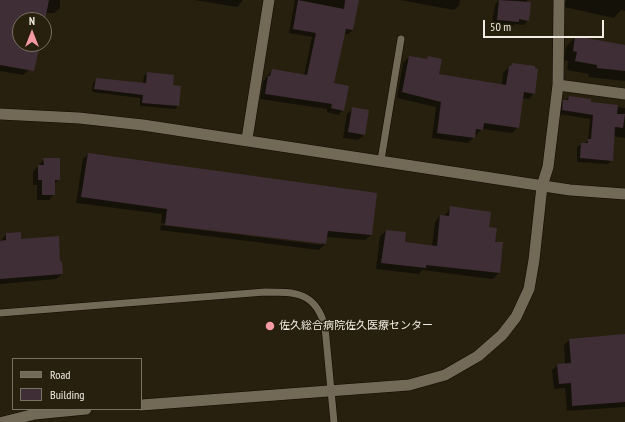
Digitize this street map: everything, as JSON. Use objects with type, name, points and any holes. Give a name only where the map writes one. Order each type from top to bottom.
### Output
[{"type":"street","points":[[247,139],[268,0]]},
{"type":"street","points":[[142,405],[409,385],[445,375],[478,356],[502,335],[516,317],[529,289],[534,260],[542,186],[548,167],[558,85],[559,0]]},
{"type":"street","points":[[558,85],[625,94]]},
{"type":"street","points":[[0,114],[79,118],[144,125],[247,139],[542,186],[570,190],[625,194]]},
{"type":"street","points":[[3,422],[35,414],[76,410]]},
{"type":"lane","points":[[381,160],[401,39]]},
{"type":"lane","points":[[0,313],[265,292],[288,292],[303,295],[315,304],[321,314],[325,327],[334,422]]},
{"type":"building","points":[[0,0],[49,0],[47,12],[12,12],[12,52],[38,52],[34,71],[0,65]]},
{"type":"building","points":[[298,0],[344,9],[345,0],[359,0],[353,30],[346,29],[334,83],[349,86],[344,111],[331,108],[332,104],[265,94],[268,76],[270,76],[272,69],[307,75],[316,33],[293,29]]},
{"type":"building","points":[[499,0],[531,2],[529,21],[519,19],[519,22],[497,20]]},
{"type":"building","points":[[575,36],[625,45],[625,71],[597,68],[597,65],[575,61],[577,52],[573,51]]},
{"type":"building","points":[[409,56],[427,59],[428,56],[442,59],[439,74],[506,85],[509,66],[511,66],[512,63],[535,66],[535,68],[538,69],[535,94],[524,92],[519,128],[484,123],[483,130],[476,129],[475,138],[437,133],[441,102],[402,92]]},
{"type":"building","points":[[147,72],[174,75],[173,85],[181,86],[179,106],[142,103],[143,95],[94,89],[96,78],[146,83]]},
{"type":"building","points":[[569,96],[591,99],[591,102],[618,105],[617,114],[625,114],[623,128],[615,127],[613,161],[580,158],[581,143],[588,143],[588,139],[591,139],[593,115],[562,110],[563,100],[568,100]]},
{"type":"building","points":[[352,107],[369,110],[365,135],[348,132]]},
{"type":"building","points":[[88,153],[377,193],[372,235],[328,231],[326,244],[165,225],[167,209],[81,197]]},
{"type":"building","points":[[43,158],[60,158],[60,180],[55,180],[55,195],[42,195],[42,180],[38,180],[38,165],[44,165]]},
{"type":"building","points":[[450,206],[491,212],[489,227],[497,228],[495,242],[503,242],[500,273],[426,265],[426,268],[381,263],[386,230],[406,232],[405,242],[437,246],[440,215],[449,216]]},
{"type":"building","points":[[21,232],[21,239],[59,236],[60,261],[62,262],[63,274],[0,279],[0,241],[6,240],[6,233]]},
{"type":"building","points":[[625,334],[625,402],[572,406],[571,383],[559,384],[557,364],[571,363],[569,339]]},
{"type":"place","name":"佐久総合病院佐久医療センター","points":[[270,326]]}]
